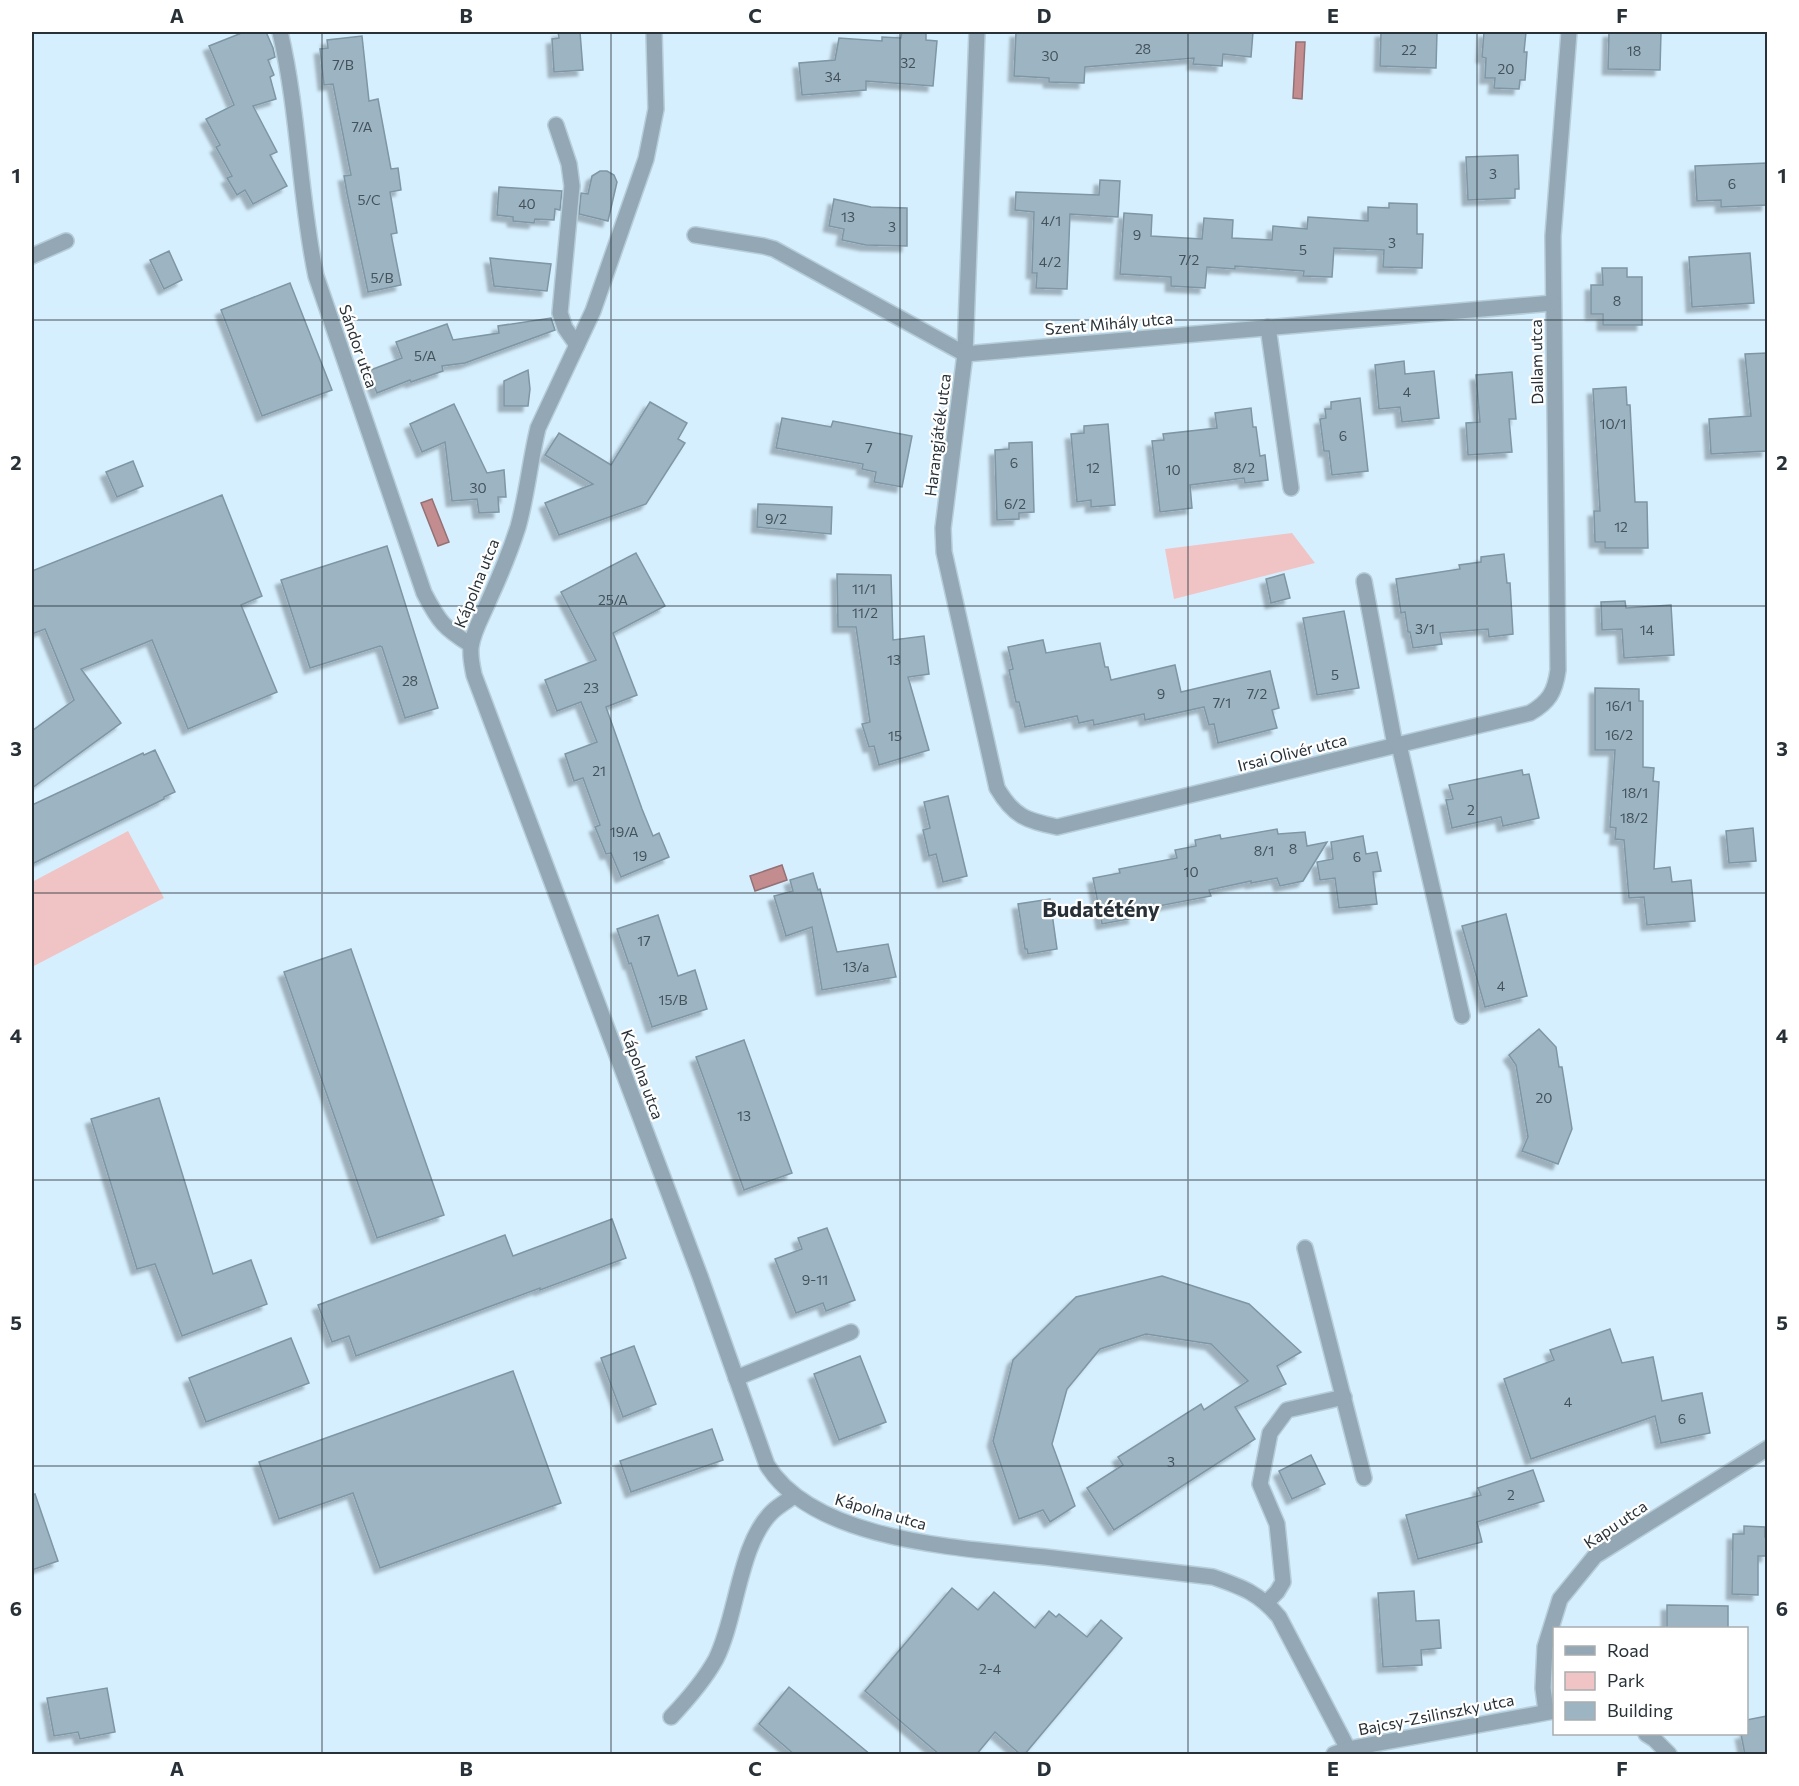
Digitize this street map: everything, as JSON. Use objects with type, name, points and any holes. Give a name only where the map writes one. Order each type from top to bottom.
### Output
[{"type":"street","name":"Sándor utca","points":[[280,32],[292,94],[309,243],[316,276],[424,593],[436,616],[450,632],[471,645]]},
{"type":"street","name":"Kápolna utca","points":[[654,32],[656,109],[652,134],[593,311],[538,428],[524,505],[517,529],[471,645],[470,659],[767,1465],[779,1482],[794,1496],[823,1514],[865,1529],[932,1544],[1213,1577],[1245,1587],[1267,1602],[1279,1617],[1341,1752]]},
{"type":"street","name":"Harangjáték utca","points":[[977,32],[965,354],[943,528],[944,552],[997,788],[1008,806],[1031,821]]},
{"type":"street","name":"Dallam utca","points":[[1553,692],[1558,670],[1553,236],[1569,32]]},
{"type":"street","points":[[556,125],[569,164],[572,186],[560,314],[565,328],[577,345]]},
{"type":"street","points":[[695,235],[774,249],[965,354]]},
{"type":"street","points":[[32,256],[66,241]]},
{"type":"street","name":"Szent Mihály utca","points":[[965,354],[1553,303]]},
{"type":"street","points":[[1268,327],[1291,488]]},
{"type":"street","points":[[1364,581],[1397,745],[1462,1016]]},
{"type":"street","name":"Irsai Olivér utca","points":[[1031,821],[1057,827],[1081,822],[1530,713],[1547,701],[1553,692]]},
{"type":"street","points":[[1305,1248],[1364,1478]]},
{"type":"street","points":[[736,1378],[851,1332]]},
{"type":"street","points":[[1267,1602],[1283,1582],[1277,1524],[1260,1484],[1270,1433],[1287,1410],[1344,1397]]},
{"type":"street","name":"Kapu utca","points":[[1550,1711],[1543,1688],[1545,1647],[1560,1599],[1594,1556],[1767,1448]]},
{"type":"street","points":[[671,1717],[700,1685],[716,1658],[732,1619],[741,1578],[754,1538],[771,1513],[794,1496]]},
{"type":"street","name":"Bajcsy-Zsilinszky utca","points":[[1341,1752],[1386,1748],[1550,1711]]},
{"type":"street","points":[[1648,1735],[1669,1755]]},
{"type":"green space","points":[[1292,533],[1315,563],[1174,599],[1165,549]]},
{"type":"green space","points":[[128,831],[164,898],[32,967],[32,882]]},
{"type":"shaded area","points":[[1296,42],[1305,42],[1302,99],[1293,98]]},
{"type":"shaded area","points":[[432,499],[449,542],[438,546],[421,503]]},
{"type":"shaded area","points":[[782,865],[787,880],[755,891],[750,876]]},
{"type":"building","points":[[244,32],[266,32],[273,48],[275,57],[268,60],[274,75],[270,77],[276,99],[253,106],[277,152],[270,155],[287,186],[253,204],[245,190],[237,195],[227,178],[232,176],[216,147],[220,145],[206,119],[234,105],[209,46]]},
{"type":"building","points":[[558,32],[580,32],[583,70],[554,72],[552,39],[559,38]]},
{"type":"building","points":[[902,32],[926,32],[926,40],[937,41],[933,86],[866,81],[866,90],[802,95],[799,63],[835,60],[839,38],[882,41],[882,37],[901,38]]},
{"type":"building","points":[[1016,32],[1253,32],[1251,57],[1223,54],[1222,66],[1193,64],[1194,58],[1085,67],[1084,83],[1049,82],[1049,78],[1014,76]]},
{"type":"building","points":[[1381,32],[1437,32],[1436,68],[1380,66]]},
{"type":"building","points":[[1484,32],[1526,32],[1525,80],[1520,80],[1519,89],[1494,88],[1495,78],[1485,78],[1486,58],[1482,57]]},
{"type":"building","points":[[1609,32],[1661,32],[1660,70],[1608,69]]},
{"type":"building","points":[[362,36],[369,101],[378,99],[391,169],[398,168],[401,190],[390,192],[397,233],[391,234],[401,285],[368,292],[344,176],[351,175],[333,84],[324,85],[320,49],[328,48],[327,40]]},
{"type":"building","points":[[1518,155],[1519,189],[1515,189],[1515,198],[1468,200],[1466,157]]},
{"type":"building","points":[[1767,163],[1767,205],[1721,207],[1721,200],[1697,201],[1695,166]]},
{"type":"building","points":[[600,171],[607,171],[614,175],[617,182],[608,221],[579,214],[581,193],[588,194],[592,176]]},
{"type":"building","points":[[1100,180],[1120,181],[1118,217],[1070,214],[1067,289],[1036,288],[1037,273],[1032,273],[1034,212],[1015,210],[1016,192],[1099,195]]},
{"type":"building","points":[[499,187],[562,191],[560,210],[555,209],[554,220],[535,219],[534,223],[513,221],[513,217],[497,215]]},
{"type":"building","points":[[834,199],[871,207],[907,208],[907,246],[866,245],[842,240],[844,229],[829,226]]},
{"type":"building","points":[[1389,203],[1417,204],[1417,234],[1423,234],[1422,268],[1383,267],[1384,250],[1334,248],[1332,277],[1303,276],[1304,271],[1235,266],[1235,269],[1207,267],[1205,288],[1171,286],[1171,277],[1120,274],[1124,213],[1152,215],[1151,236],[1202,239],[1204,218],[1233,220],[1232,238],[1272,240],[1273,226],[1307,229],[1308,217],[1368,221],[1368,207],[1389,208]]},
{"type":"building","points":[[169,251],[182,280],[164,289],[150,260]]},
{"type":"building","points":[[1750,253],[1754,303],[1692,307],[1689,257]]},
{"type":"building","points":[[490,258],[551,264],[547,291],[494,286]]},
{"type":"building","points":[[1602,268],[1627,268],[1627,277],[1642,277],[1642,325],[1603,325],[1603,314],[1591,314],[1591,285],[1603,285]]},
{"type":"building","points":[[290,283],[332,390],[262,416],[221,310]]},
{"type":"building","points":[[551,318],[555,330],[465,363],[442,366],[443,371],[411,382],[410,380],[377,393],[368,371],[402,358],[396,342],[447,324],[453,340],[499,333],[498,326]]},
{"type":"building","points":[[1767,353],[1767,451],[1711,454],[1709,419],[1751,416],[1745,354]]},
{"type":"building","points":[[1404,361],[1405,374],[1434,371],[1439,418],[1402,422],[1400,407],[1379,409],[1375,365]]},
{"type":"building","points":[[528,370],[530,389],[528,406],[504,406],[504,381]]},
{"type":"building","points":[[1512,372],[1516,419],[1509,419],[1512,452],[1468,455],[1466,423],[1480,422],[1476,375]]},
{"type":"building","points":[[1626,387],[1627,405],[1630,405],[1635,502],[1647,502],[1648,548],[1605,548],[1605,542],[1595,542],[1594,511],[1600,511],[1593,389]]},
{"type":"building","points":[[1360,398],[1368,471],[1332,475],[1329,451],[1324,451],[1320,419],[1326,418],[1325,409],[1331,409],[1331,402]]},
{"type":"building","points":[[650,402],[687,423],[678,439],[685,443],[646,504],[559,535],[545,503],[593,484],[545,455],[559,433],[611,465]]},
{"type":"building","points":[[454,404],[487,473],[504,470],[506,497],[498,497],[499,512],[479,513],[477,499],[452,501],[445,442],[422,452],[410,424]]},
{"type":"building","points":[[1251,408],[1260,456],[1265,455],[1268,480],[1245,483],[1244,478],[1190,485],[1192,508],[1160,512],[1152,441],[1164,440],[1163,434],[1217,428],[1215,413]]},
{"type":"building","points":[[782,418],[831,427],[833,421],[912,436],[902,487],[874,482],[876,472],[862,469],[863,464],[776,448]]},
{"type":"building","points":[[1108,424],[1115,505],[1091,507],[1091,500],[1077,502],[1071,434],[1084,433],[1084,426]]},
{"type":"building","points":[[1032,442],[1034,512],[1019,513],[1019,519],[997,520],[995,450],[1009,449],[1009,443]]},
{"type":"building","points":[[133,461],[143,486],[117,497],[106,472]]},
{"type":"building","points":[[222,495],[262,596],[241,605],[277,692],[188,729],[152,640],[81,669],[121,723],[32,788],[32,731],[74,700],[45,629],[32,634],[32,571]]},
{"type":"building","points":[[758,504],[832,507],[831,534],[757,527]]},
{"type":"building","points":[[387,546],[438,708],[405,718],[382,647],[310,668],[281,580]]},
{"type":"building","points":[[636,553],[665,606],[613,633],[637,695],[606,707],[653,836],[659,833],[669,857],[621,877],[611,853],[606,854],[595,827],[600,825],[583,778],[574,781],[565,754],[597,742],[581,702],[557,711],[545,680],[596,660],[561,592]]},
{"type":"building","points":[[1504,554],[1507,583],[1510,583],[1513,634],[1489,637],[1488,629],[1440,633],[1442,644],[1413,648],[1405,612],[1401,613],[1396,579],[1460,569],[1459,565],[1481,562],[1481,557]]},
{"type":"building","points":[[837,574],[891,575],[893,640],[924,636],[929,674],[908,677],[929,750],[879,765],[874,746],[869,747],[862,724],[870,722],[856,627],[838,627]]},
{"type":"building","points":[[1284,574],[1290,598],[1271,603],[1266,579]]},
{"type":"building","points":[[1625,601],[1626,608],[1671,605],[1674,655],[1624,658],[1622,629],[1602,630],[1601,602]]},
{"type":"building","points":[[1344,611],[1359,688],[1317,695],[1303,618]]},
{"type":"building","points":[[1043,640],[1046,653],[1100,643],[1105,667],[1108,667],[1111,680],[1175,665],[1181,692],[1270,671],[1279,708],[1272,710],[1277,728],[1218,743],[1214,724],[1209,725],[1204,707],[1145,720],[1144,714],[1094,725],[1093,720],[1079,723],[1077,716],[1025,727],[1019,702],[1016,702],[1009,670],[1013,669],[1008,647]]},
{"type":"building","points":[[1595,688],[1639,689],[1639,701],[1643,701],[1643,767],[1654,768],[1653,781],[1659,782],[1654,869],[1670,867],[1672,882],[1691,880],[1695,921],[1647,925],[1644,897],[1629,898],[1624,840],[1615,839],[1616,828],[1610,827],[1615,750],[1595,750]]},
{"type":"building","points":[[155,750],[175,792],[32,864],[32,805],[143,753],[144,755]]},
{"type":"building","points":[[1522,770],[1523,775],[1529,774],[1539,818],[1503,826],[1501,817],[1452,828],[1446,800],[1453,799],[1449,785]]},
{"type":"building","points":[[948,796],[967,876],[943,882],[936,854],[929,856],[923,830],[930,828],[924,802]]},
{"type":"building","points":[[1753,828],[1756,861],[1729,863],[1726,831]]},
{"type":"building","points":[[1277,829],[1278,834],[1305,832],[1307,846],[1327,842],[1303,881],[1280,886],[1277,878],[1251,883],[1251,881],[1209,890],[1211,896],[1132,911],[1134,918],[1102,924],[1093,878],[1120,873],[1119,869],[1177,858],[1175,850],[1196,846],[1195,840],[1220,835],[1221,839]]},
{"type":"building","points":[[1363,836],[1366,854],[1377,852],[1381,871],[1373,872],[1377,904],[1339,908],[1335,878],[1320,880],[1317,862],[1333,859],[1331,842]]},
{"type":"building","points":[[813,873],[818,890],[820,889],[837,952],[888,944],[896,977],[822,990],[812,927],[786,936],[774,896],[793,891],[790,880]]},
{"type":"building","points":[[1050,899],[1057,949],[1028,954],[1025,949],[1018,904]]},
{"type":"building","points":[[1506,914],[1527,996],[1485,1007],[1462,926]]},
{"type":"building","points":[[658,915],[678,976],[695,970],[707,1009],[652,1027],[617,929]]},
{"type":"building","points":[[351,949],[444,1215],[377,1238],[284,972]]},
{"type":"building","points":[[1539,1029],[1556,1047],[1559,1067],[1562,1067],[1572,1129],[1558,1164],[1522,1151],[1528,1137],[1516,1065],[1509,1055]]},
{"type":"building","points":[[744,1040],[792,1173],[744,1190],[696,1057]]},
{"type":"building","points":[[159,1098],[213,1274],[251,1260],[267,1304],[182,1336],[155,1264],[137,1269],[91,1119]]},
{"type":"building","points":[[612,1219],[626,1258],[356,1356],[349,1336],[332,1342],[318,1305],[505,1235],[513,1256]]},
{"type":"building","points":[[827,1228],[855,1300],[826,1311],[823,1303],[796,1313],[775,1259],[802,1249],[798,1238]]},
{"type":"building","points":[[1162,1276],[1249,1304],[1301,1352],[1277,1366],[1286,1384],[1235,1407],[1255,1439],[1114,1530],[1087,1488],[1123,1465],[1118,1457],[1201,1404],[1204,1410],[1248,1381],[1211,1344],[1146,1334],[1100,1349],[1067,1389],[1052,1444],[1075,1506],[1050,1522],[1043,1510],[1019,1519],[993,1441],[1013,1360],[1076,1297]]},
{"type":"building","points":[[1610,1329],[1622,1363],[1653,1357],[1662,1401],[1702,1393],[1710,1433],[1661,1443],[1655,1416],[1531,1459],[1504,1379],[1554,1360],[1550,1350]]},
{"type":"building","points":[[291,1338],[309,1383],[206,1422],[189,1378]]},
{"type":"building","points":[[634,1346],[656,1404],[623,1417],[601,1358]]},
{"type":"building","points":[[860,1356],[886,1422],[839,1440],[814,1374]]},
{"type":"building","points":[[513,1371],[561,1503],[380,1568],[353,1493],[279,1519],[259,1462]]},
{"type":"building","points":[[712,1429],[723,1460],[631,1492],[620,1461]]},
{"type":"building","points":[[1311,1455],[1325,1484],[1292,1499],[1279,1471]]},
{"type":"building","points":[[1533,1470],[1544,1501],[1477,1522],[1482,1542],[1418,1559],[1406,1515],[1481,1495],[1478,1488]]},
{"type":"building","points":[[35,1494],[58,1561],[32,1570],[32,1495]]},
{"type":"building","points":[[1744,1526],[1765,1527],[1767,1556],[1758,1556],[1758,1595],[1732,1594],[1733,1534],[1744,1534]]},
{"type":"building","points":[[952,1588],[978,1610],[994,1592],[1035,1628],[1049,1611],[1056,1617],[1059,1614],[1087,1637],[1101,1620],[1122,1638],[1024,1755],[1021,1755],[995,1732],[976,1755],[940,1755],[865,1691]]},
{"type":"building","points":[[1414,1591],[1416,1621],[1439,1620],[1441,1648],[1421,1650],[1422,1665],[1383,1667],[1378,1593]]},
{"type":"building","points":[[1667,1605],[1728,1606],[1728,1627],[1667,1627]]},
{"type":"building","points":[[789,1687],[871,1755],[795,1755],[759,1724]]},
{"type":"building","points":[[107,1688],[115,1732],[80,1739],[78,1732],[54,1736],[47,1698]]},
{"type":"building","points":[[1767,1716],[1767,1755],[1745,1755],[1741,1735],[1748,1735],[1748,1720]]},
{"type":"district","name":"Budatétény","points":[[1101,908]]}]
